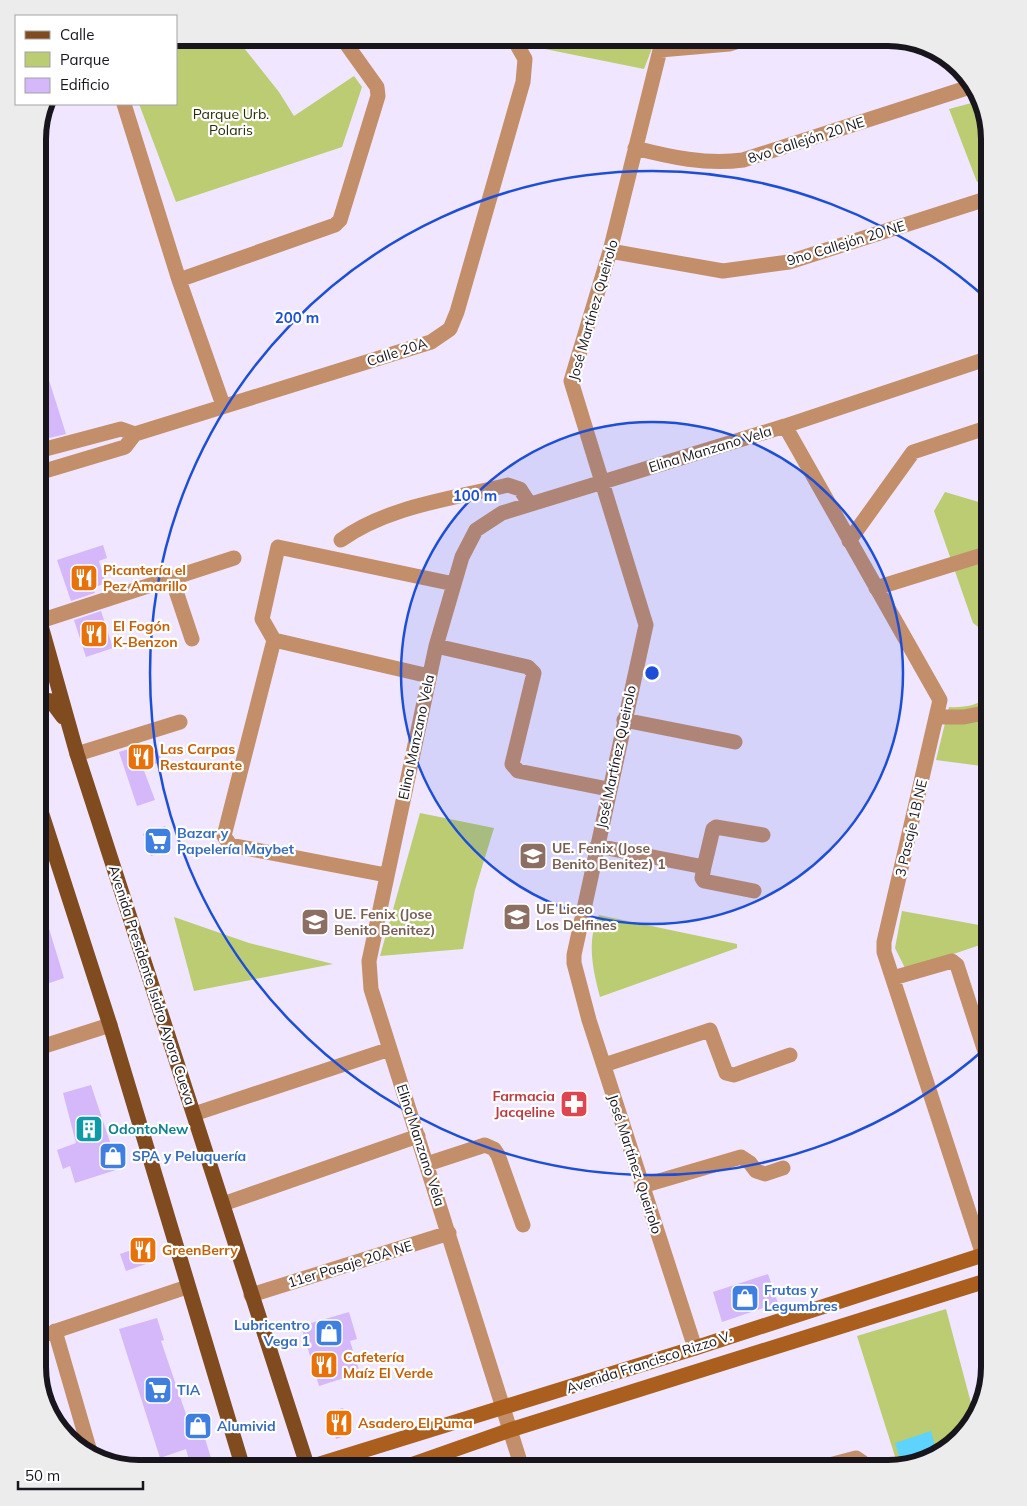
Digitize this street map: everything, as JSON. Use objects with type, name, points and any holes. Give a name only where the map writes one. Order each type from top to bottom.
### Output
[{"type":"main road","name":"Avenida Presidente Isidro Ayora Cueva","points":[[46,642],[77,754],[305,1460]]},
{"type":"main road","points":[[46,652],[47,646]]},
{"type":"main road","points":[[46,700],[51,701],[68,724]]},
{"type":"main road","points":[[46,827],[110,1025],[187,1287],[241,1460]]},
{"type":"main road","name":"Avenida Francisco Rizzo V.","points":[[334,1460],[695,1348],[981,1256]]},
{"type":"main road","name":"Avenida Francisco Rizzo V.","points":[[425,1460],[510,1430],[981,1283]]},
{"type":"street","points":[[179,280],[335,225],[340,220],[378,96],[377,87],[348,46]]},
{"type":"street","name":"Calle 20A","points":[[46,471],[125,447],[135,434],[223,405],[431,342],[450,329],[457,312],[523,82],[525,59],[518,46]]},
{"type":"street","name":"José Martínez Queirolo","points":[[660,46],[610,251],[571,381],[646,625],[608,789],[574,955],[574,964],[604,1066],[695,1348]]},
{"type":"street","name":"8vo Callejón 20 NE","points":[[635,148],[661,155],[719,163],[743,160],[965,89]]},
{"type":"street","points":[[124,105],[179,280],[223,405]]},
{"type":"street","name":"9no Callejón 20 NE","points":[[610,251],[723,271],[789,262],[981,201]]},
{"type":"street","name":"Elina Manzano Vela","points":[[519,1460],[371,989],[369,960],[436,646],[462,557],[476,530],[502,513],[529,503],[785,426],[981,361]]},
{"type":"street","name":"3 Pasaje 1B NE","points":[[785,426],[940,700],[884,942],[884,952],[981,1239]]},
{"type":"street","name":"Calle 20A","points":[[46,449],[121,429],[135,434]]},
{"type":"street","points":[[849,542],[913,452],[981,430]]},
{"type":"street","points":[[341,540],[357,528],[388,515],[508,485],[520,489],[529,503]]},
{"type":"street","points":[[386,875],[230,845],[226,842],[224,836],[274,640],[262,620],[278,547],[454,584]]},
{"type":"street","points":[[876,588],[981,556]]},
{"type":"street","points":[[46,616],[172,579],[234,558]]},
{"type":"street","points":[[172,579],[192,639]]},
{"type":"street","points":[[274,640],[430,676]]},
{"type":"street","points":[[436,646],[528,667],[534,674],[512,764],[518,771],[608,789]]},
{"type":"street","points":[[937,717],[981,713]]},
{"type":"street","points":[[624,720],[735,742]]},
{"type":"street","points":[[77,754],[180,722]]},
{"type":"street","points":[[754,891],[704,882],[702,878],[713,829],[716,827],[763,835]]},
{"type":"street","points":[[597,846],[704,867]]},
{"type":"street","points":[[893,978],[952,961],[956,965],[981,1038]]},
{"type":"street","points":[[46,1045],[110,1025]]},
{"type":"street","points":[[604,1066],[710,1030],[726,1073],[734,1075],[790,1055]]},
{"type":"street","points":[[194,1114],[390,1049]]},
{"type":"street","points":[[223,1204],[418,1136]]},
{"type":"street","points":[[427,1164],[486,1145],[494,1149],[498,1155],[523,1225]]},
{"type":"street","points":[[642,1186],[741,1157],[756,1172],[765,1174],[783,1168]]},
{"type":"street","name":"11er Pasaje 20A NE","points":[[251,1295],[449,1233]]},
{"type":"street","points":[[46,1334],[187,1287]]},
{"type":"street","points":[[55,1331],[88,1443]]},
{"type":"street","points":[[844,1460],[851,1458],[860,1460]]},
{"type":"green space","name":"Parque Urb. Polaris","points":[[178,46],[242,46],[279,92],[294,116],[354,76],[362,87],[342,147],[176,202],[139,105],[178,105]]},
{"type":"green space","points":[[539,46],[653,46],[644,69],[540,48]]},
{"type":"green space","points":[[973,103],[974,104],[980,128],[981,181],[977,182],[949,109]]},
{"type":"green space","points":[[945,492],[981,503],[981,629],[973,623],[934,511]]},
{"type":"green space","points":[[981,701],[981,766],[936,760],[949,707],[970,706]]},
{"type":"green space","points":[[420,813],[494,828],[475,890],[463,949],[380,956]]},
{"type":"green space","points":[[902,911],[979,925],[981,915],[981,945],[906,970],[895,948]]},
{"type":"green space","points":[[599,915],[737,944],[737,948],[600,997],[592,956],[593,935]]},
{"type":"green space","points":[[174,917],[249,943],[333,964],[194,991]]},
{"type":"green space","points":[[946,1309],[972,1406],[953,1432],[923,1453],[896,1459],[857,1336]]},
{"type":"water","points":[[931,1431],[935,1446],[923,1453],[900,1459],[895,1443]]},
{"type":"building","points":[[48,377],[66,434],[46,439],[46,378]]},
{"type":"building","points":[[103,545],[107,558],[99,561],[106,583],[93,588],[95,593],[71,601],[57,560]]},
{"type":"building","name":"El Fogón K-Benzon","points":[[101,611],[113,648],[86,657],[74,620]]},
{"type":"building","points":[[139,746],[141,752],[157,747],[162,762],[143,768],[155,800],[137,806],[119,752]]},
{"type":"building","name":"Bazar y Papelería Maybet","points":[[165,826],[172,848],[151,856],[143,834]]},
{"type":"building","points":[[46,919],[64,978],[46,984]]},
{"type":"building","points":[[91,1085],[119,1169],[75,1183],[70,1166],[63,1169],[57,1150],[76,1143],[63,1093]]},
{"type":"building","points":[[143,1246],[149,1263],[126,1271],[120,1254]]},
{"type":"building","name":"Frutas y Legumbres","points":[[768,1274],[778,1303],[722,1322],[713,1292]]},
{"type":"building","points":[[349,1312],[357,1339],[350,1341],[360,1373],[319,1386],[301,1326]]},
{"type":"building","points":[[157,1318],[164,1340],[161,1341],[190,1426],[200,1422],[212,1460],[189,1460],[186,1449],[160,1458],[119,1329]]},
{"type":"building","name":"Asadero El Puma","points":[[343,1408],[351,1434],[336,1439],[328,1412]]},
{"type":"place","name":"Picantería el Pez Amarillo","points":[[84,578]]},
{"type":"place","name":"El Fogón K-Benzon","points":[[94,634]]},
{"type":"place","name":"Las Carpas Restaurante","points":[[141,757]]},
{"type":"place","name":"Bazar y Papelería Maybet","points":[[158,841]]},
{"type":"place","name":"UE. Fenix (Jose Benito Benitez) 1","points":[[533,856]]},
{"type":"place","name":"UE Liceo Los Delfines","points":[[517,917]]},
{"type":"place","name":"UE. Fenix (Jose Benito Benitez)","points":[[315,922]]},
{"type":"place","name":"Farmacia Jacqeline","points":[[574,1104]]},
{"type":"place","name":"OdontoNew","points":[[89,1129]]},
{"type":"place","name":"SPA y Peluquería","points":[[113,1156]]},
{"type":"place","name":"GreenBerry","points":[[143,1250]]},
{"type":"place","name":"Frutas y Legumbres","points":[[745,1298]]},
{"type":"place","name":"Lubricentro Vega 1","points":[[329,1333]]},
{"type":"place","name":"Cafetería Maíz El Verde","points":[[324,1365]]},
{"type":"place","name":"TIA","points":[[158,1390]]},
{"type":"place","name":"Asadero El Puma","points":[[339,1423]]},
{"type":"place","name":"Alumivid","points":[[198,1426]]}]
